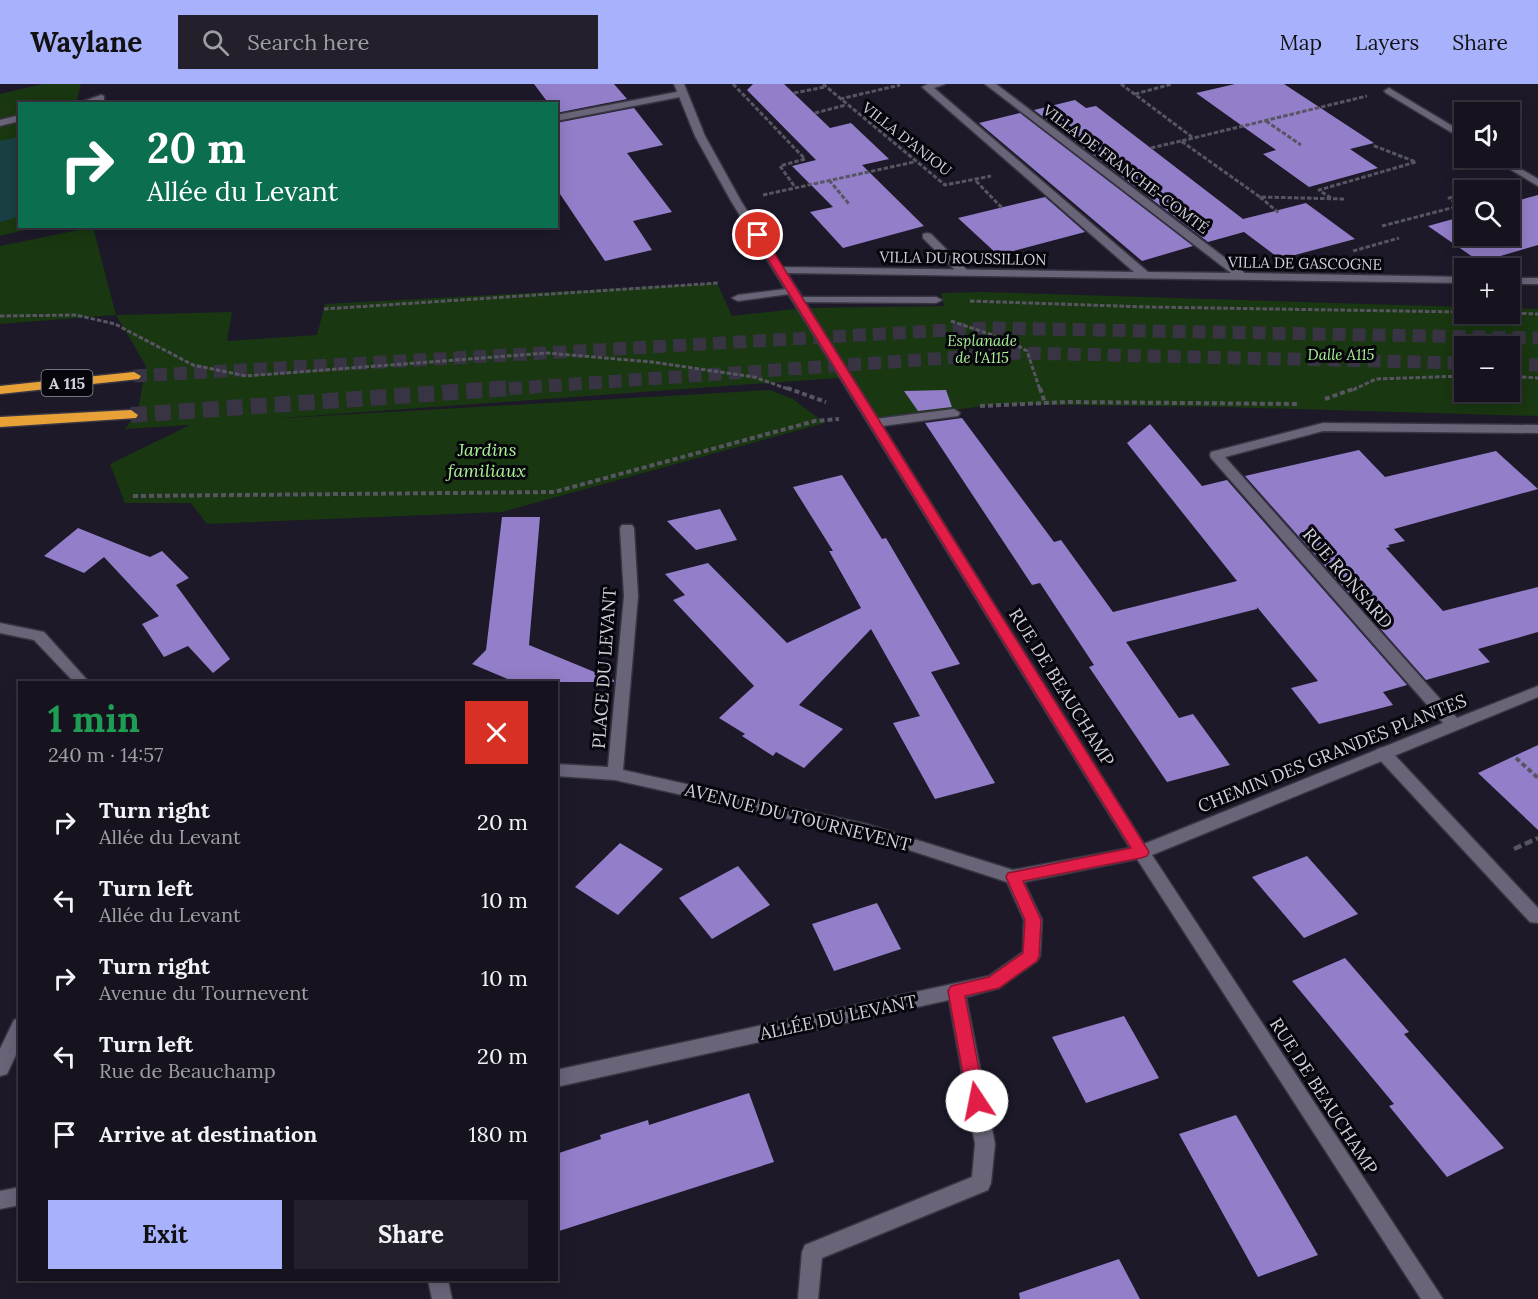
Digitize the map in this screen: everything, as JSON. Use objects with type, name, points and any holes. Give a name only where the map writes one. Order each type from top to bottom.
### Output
[{"type":"highway","name":"A 115","points":[[0,390],[134,376]]},
{"type":"highway","name":"A 115","points":[[0,422],[131,415]]},
{"type":"street","points":[[99,84],[101,101]]},
{"type":"street","points":[[940,84],[927,87],[1146,276]]},
{"type":"street","name":"VILLA DE FRANCHE-COMTÉ","points":[[990,84],[1243,277]]},
{"type":"street","points":[[558,118],[681,89]]},
{"type":"street","name":"RUE DE BEAUCHAMP","points":[[681,89],[700,136],[736,201],[1141,852],[1433,1299]]},
{"type":"street","points":[[1389,91],[1454,131]]},
{"type":"street","points":[[0,123],[18,118]]},
{"type":"street","points":[[1513,168],[1538,183]]},
{"type":"street","points":[[927,236],[964,273]]},
{"type":"street","name":"VILLA DU ROUSSILLON","points":[[780,270],[1146,276]]},
{"type":"street","name":"VILLA DE GASCOGNE","points":[[1146,276],[1454,280]]},
{"type":"street","points":[[1520,281],[1538,281]]},
{"type":"street","points":[[738,298],[795,295],[936,300]]},
{"type":"street","points":[[874,420],[954,413]]},
{"type":"street","name":"RUE RONSARD","points":[[1453,724],[1216,455],[1323,427],[1538,429]]},
{"type":"street","name":"PLACE DU LEVANT","points":[[615,774],[631,596],[627,528]]},
{"type":"street","points":[[0,628],[39,636],[81,681]]},
{"type":"street","name":"CHEMIN DES GRANDES PLANTES","points":[[1141,852],[1538,691]]},
{"type":"street","points":[[1383,753],[1536,917]]},
{"type":"street","name":"AVENUE DU TOURNEVENT","points":[[558,770],[615,774],[866,830],[1013,877],[1141,852]]},
{"type":"street","name":"ALLÉE DU LEVANT","points":[[558,1079],[993,983],[1031,956],[1033,920],[1013,877]]},
{"type":"street","points":[[808,1299],[812,1252],[981,1183],[985,1144],[956,991]]},
{"type":"street","points":[[0,1068],[18,1030]]},
{"type":"street","points":[[0,1200],[18,1196]]},
{"type":"street","points":[[438,1281],[442,1299]]},
{"type":"path","points":[[733,84],[805,159],[780,166],[795,187]]},
{"type":"path","points":[[839,99],[903,84]]},
{"type":"path","points":[[1121,84],[1192,138]]},
{"type":"path","points":[[1135,94],[1172,84]]},
{"type":"path","points":[[794,93],[824,85]]},
{"type":"path","name":"VILLA D'ANJOU","points":[[824,85],[945,185],[1021,169]]},
{"type":"path","points":[[740,90],[746,89]]},
{"type":"path","points":[[1151,148],[1389,91]]},
{"type":"path","points":[[751,102],[758,101]]},
{"type":"path","points":[[815,113],[847,105]]},
{"type":"path","points":[[1266,120],[1301,145]]},
{"type":"path","points":[[1181,141],[1279,213]]},
{"type":"path","points":[[1332,198],[1318,190],[1416,162],[1372,145]]},
{"type":"path","points":[[736,201],[915,162]]},
{"type":"path","points":[[829,180],[849,204]]},
{"type":"path","points":[[975,180],[1003,209]]},
{"type":"path","points":[[1260,197],[1344,199]]},
{"type":"path","points":[[1382,226],[1454,207]]},
{"type":"path","points":[[324,309],[728,282]]},
{"type":"path","points":[[964,301],[1148,307],[1454,312]]},
{"type":"path","points":[[1520,313],[1538,314]]},
{"type":"path","points":[[0,316],[76,315],[115,324],[193,365],[246,376],[547,353],[652,362],[754,377],[874,420]]},
{"type":"path","points":[[942,319],[1022,347],[1027,351],[1045,403]]},
{"type":"path","points":[[1315,401],[1347,393],[1376,379],[1454,376]]},
{"type":"path","points":[[1520,377],[1538,378]]},
{"type":"path","points":[[970,406],[1045,403],[1305,404]]},
{"type":"path","points":[[133,496],[554,492],[815,421],[874,420]]},
{"type":"path","points":[[1516,758],[1538,778]]},
{"type":"green space","points":[[43,84],[81,84],[76,102],[18,102],[18,228],[34,228],[0,236],[0,94]]},
{"type":"green space","points":[[93,228],[116,315],[0,324],[0,246]]},
{"type":"green space","name":"Esplanade de l'A115","points":[[717,283],[732,316],[804,308],[944,306],[941,293],[982,292],[1454,307],[1454,324],[1520,324],[1520,308],[1538,309],[1538,416],[1223,407],[999,404],[878,420],[851,377],[268,419],[770,390],[793,399],[825,423],[502,512],[207,524],[191,503],[125,503],[110,464],[190,425],[125,429],[138,410],[146,366],[116,315],[232,312],[227,341],[317,335],[325,304]]},
{"type":"shaded area","points":[[18,137],[18,208],[15,218],[0,222],[0,141]]},
{"type":"building","points":[[534,84],[614,84],[627,99],[558,113],[558,102],[548,102]]},
{"type":"building","points":[[753,84],[784,84],[830,128],[851,123],[889,159],[862,165],[924,226],[843,248],[810,212],[833,207],[792,166],[816,160],[747,90]]},
{"type":"building","points":[[1235,84],[1284,84],[1374,143],[1350,149],[1378,168],[1309,187],[1263,154],[1276,150],[1196,93]]},
{"type":"building","points":[[1075,100],[1086,108],[1096,106],[1243,219],[1306,203],[1355,239],[1280,259],[1244,232],[1208,242],[1034,110]]},
{"type":"building","points":[[634,108],[663,145],[627,153],[672,212],[633,221],[652,250],[605,261],[558,191],[558,123]]},
{"type":"building","points":[[1020,113],[1193,246],[1142,261],[979,123]]},
{"type":"building","points":[[1538,195],[1538,245],[1494,258],[1474,258],[1457,246],[1520,246],[1520,200]]},
{"type":"building","points":[[1045,197],[1085,232],[998,255],[958,218]]},
{"type":"building","points":[[1454,219],[1454,244],[1428,226]]},
{"type":"building","points":[[946,390],[952,407],[918,411],[904,391]]},
{"type":"building","points":[[962,418],[1054,542],[1061,540],[1113,612],[1237,581],[1127,443],[1150,424],[1202,486],[1227,480],[1407,685],[1383,692],[1393,705],[1319,724],[1291,688],[1318,681],[1257,607],[1257,609],[1126,642],[1179,718],[1193,714],[1230,765],[1167,782],[1089,667],[1094,665],[1040,583],[1032,585],[925,423]]},
{"type":"building","points":[[1359,450],[1385,477],[1496,451],[1538,489],[1394,529],[1405,541],[1388,545],[1390,547],[1386,548],[1443,611],[1538,587],[1538,632],[1478,649],[1490,662],[1426,680],[1245,476]]},
{"type":"building","points":[[842,475],[882,539],[886,538],[960,664],[931,672],[995,783],[935,799],[893,723],[920,716],[871,629],[799,705],[843,729],[804,768],[776,752],[773,756],[742,736],[745,734],[719,718],[754,686],[673,600],[685,595],[665,574],[708,563],[787,643],[861,608],[829,551],[833,551],[793,487]]},
{"type":"building","points":[[720,509],[737,540],[696,550],[667,521]]},
{"type":"building","points":[[502,517],[540,517],[529,645],[614,680],[614,682],[513,681],[472,664],[486,650]]},
{"type":"building","points":[[78,528],[150,557],[162,551],[189,578],[176,585],[230,659],[213,673],[188,646],[164,657],[142,624],[159,616],[104,557],[84,573],[44,556]]},
{"type":"building","points":[[1538,745],[1538,830],[1478,773]]},
{"type":"building","points":[[620,843],[663,869],[618,915],[575,887]]},
{"type":"building","points":[[1307,856],[1358,914],[1304,938],[1252,877]]},
{"type":"building","points":[[738,866],[770,905],[712,939],[679,898]]},
{"type":"building","points":[[877,903],[901,949],[834,971],[812,924]]},
{"type":"building","points":[[1345,958],[1409,1032],[1404,1034],[1504,1148],[1447,1177],[1389,1106],[1394,1104],[1292,981]]},
{"type":"building","points":[[1124,1016],[1159,1078],[1086,1103],[1052,1037]]},
{"type":"building","points":[[749,1093],[774,1162],[558,1231],[558,1153],[601,1139],[600,1135],[648,1120],[649,1125]]},
{"type":"building","points":[[1236,1115],[1318,1255],[1258,1277],[1179,1134]]},
{"type":"building","points":[[1119,1259],[1140,1299],[1020,1299],[1019,1293]]},
{"type":"tunnel","points":[[134,376],[986,328],[1538,338]]},
{"type":"tunnel","points":[[489,390],[1019,353],[1454,363]]},
{"type":"tunnel","points":[[1520,364],[1538,365]]},
{"type":"tunnel","points":[[131,415],[511,388]]},
{"type":"route","points":[[758,235],[1141,852],[1013,877],[1033,920],[1031,956],[993,983],[956,991],[977,1101]]},
{"type":"park label","name":"Dalle A115","points":[[1341,354]]},
{"type":"park label","name":"Jardins familiaux","points":[[487,460]]}]
